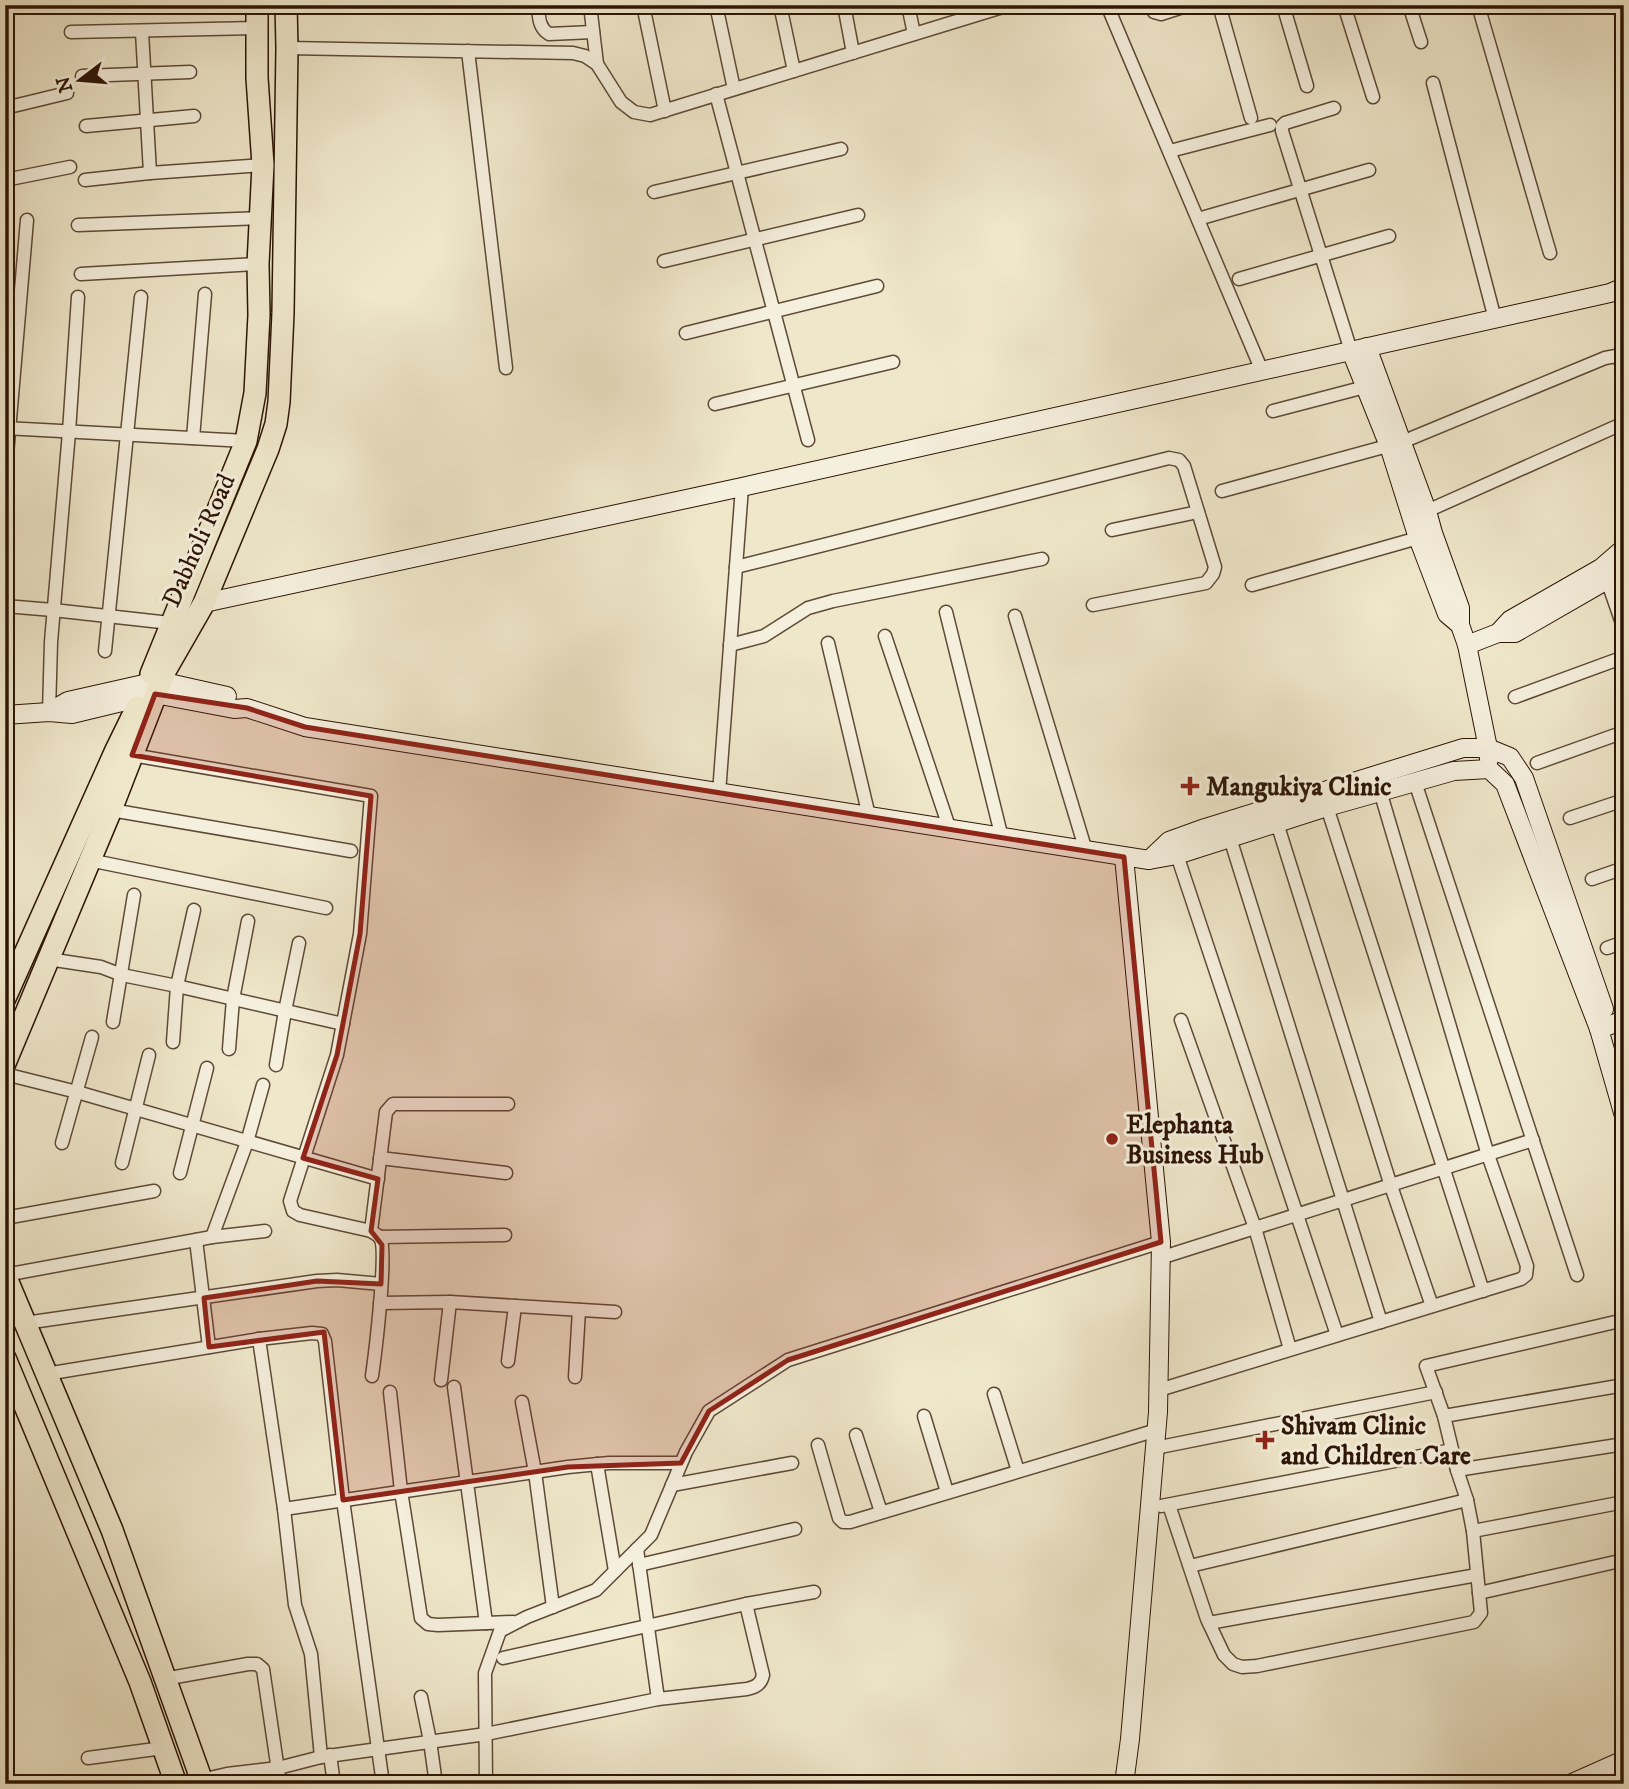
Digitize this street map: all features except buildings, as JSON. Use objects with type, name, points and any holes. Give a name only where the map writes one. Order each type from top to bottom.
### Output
[{"type":"main road","name":"Dabholi Road","points":[[5,1063],[111,810],[132,755],[170,623],[246,440],[255,393],[259,315],[262,165],[257,78],[257,5]]},
{"type":"main road","name":"Dabholi Road","points":[[5,998],[116,750],[204,603],[276,424],[283,313],[286,5]]},
{"type":"main road","points":[[5,1275],[112,1530],[202,1782]]},
{"type":"main road","points":[[5,1358],[130,1657],[176,1784]]},
{"type":"street","points":[[538,5],[540,24],[549,34],[593,32]]},
{"type":"street","points":[[590,5],[597,64]]},
{"type":"street","points":[[643,5],[665,111]]},
{"type":"street","points":[[716,5],[734,89]]},
{"type":"street","points":[[780,5],[794,71]]},
{"type":"street","points":[[844,5],[853,53]]},
{"type":"street","points":[[908,5],[914,34]]},
{"type":"street","points":[[287,48],[573,53],[585,56],[597,64],[621,102],[634,112],[650,115],[914,34],[970,11],[1009,5]]},
{"type":"street","points":[[1107,5],[1262,371]]},
{"type":"street","points":[[1150,5],[1154,12],[1161,14],[1189,5]]},
{"type":"street","points":[[1219,5],[1251,118]]},
{"type":"street","points":[[1283,5],[1307,86]]},
{"type":"street","points":[[1344,5],[1373,97]]},
{"type":"street","points":[[1409,5],[1420,42]]},
{"type":"street","points":[[1478,5],[1550,253]]},
{"type":"street","points":[[71,32],[257,28]]},
{"type":"street","points":[[142,32],[150,173]]},
{"type":"street","points":[[468,51],[506,368]]},
{"type":"street","points":[[82,76],[190,72]]},
{"type":"street","points":[[1433,83],[1495,319]]},
{"type":"street","points":[[5,107],[67,93]]},
{"type":"street","points":[[716,94],[808,440]]},
{"type":"street","points":[[1334,108],[1285,122],[1282,131],[1321,256],[1395,444],[1418,538],[1447,614],[1460,625]]},
{"type":"street","points":[[86,126],[194,116]]},
{"type":"street","points":[[1170,151],[1270,125]]},
{"type":"street","points":[[654,192],[841,149]]},
{"type":"street","points":[[85,180],[262,165]]},
{"type":"street","points":[[5,180],[70,167]]},
{"type":"street","points":[[1198,219],[1369,170]]},
{"type":"street","points":[[664,261],[858,215]]},
{"type":"street","points":[[78,225],[261,218]]},
{"type":"street","points":[[5,478],[7,428],[27,220]]},
{"type":"street","points":[[1239,279],[1389,236]]},
{"type":"street","points":[[81,274],[258,264]]},
{"type":"street","points":[[686,333],[877,286]]},
{"type":"street","points":[[204,603],[742,487],[1610,293],[1624,287]]},
{"type":"street","points":[[193,438],[205,294]]},
{"type":"street","points":[[48,712],[53,610],[78,297]]},
{"type":"street","points":[[105,651],[141,297]]},
{"type":"street","points":[[1359,349],[1366,387],[1427,510],[1460,608],[1460,625],[1467,645],[1489,748],[1489,769]]},
{"type":"street","points":[[1222,491],[1395,444],[1605,358],[1616,356],[1624,365]]},
{"type":"street","points":[[715,404],[893,362]]},
{"type":"street","points":[[1273,411],[1366,387]]},
{"type":"street","points":[[1427,510],[1624,423]]},
{"type":"street","points":[[7,428],[246,440]]},
{"type":"street","points":[[736,566],[1169,458],[1179,460],[1184,466],[1198,512],[1214,567],[1213,575],[1206,583],[1093,606]]},
{"type":"street","points":[[719,793],[742,487]]},
{"type":"street","points":[[1112,530],[1198,512]]},
{"type":"street","points":[[1252,585],[1418,538]]},
{"type":"street","points":[[1498,634],[1510,620],[1601,568],[1624,548]]},
{"type":"street","points":[[730,645],[764,636],[808,608],[1042,559]]},
{"type":"street","points":[[1467,645],[1498,634],[1515,633],[1606,580],[1624,566]]},
{"type":"street","points":[[1606,580],[1624,629]]},
{"type":"street","points":[[5,606],[170,623]]},
{"type":"street","points":[[946,612],[1002,838]]},
{"type":"street","points":[[1016,616],[1086,851]]},
{"type":"street","points":[[885,636],[950,830]]},
{"type":"street","points":[[828,643],[869,816]]},
{"type":"street","points":[[1515,697],[1624,657]]},
{"type":"street","points":[[5,715],[48,712],[72,714],[151,689],[230,697],[242,702],[247,708],[305,727],[1149,860],[1177,855],[1327,807],[1454,771],[1489,769],[1505,784],[1611,1025],[1624,1116]]},
{"type":"street","points":[[1537,763],[1624,732]]},
{"type":"street","points":[[1149,860],[1170,841],[1205,828],[1462,748],[1489,748],[1510,757],[1524,778],[1611,1025],[1624,1073]]},
{"type":"street","points":[[132,755],[371,796],[360,934],[337,1055],[290,1201],[293,1210],[300,1215],[375,1234],[505,1235]]},
{"type":"street","points":[[1415,782],[1577,1276]]},
{"type":"street","points":[[1159,1390],[1483,1291],[1521,1279],[1525,1275],[1527,1266],[1488,1154],[1380,791]]},
{"type":"street","points":[[1570,818],[1624,800]]},
{"type":"street","points":[[1327,807],[1483,1291]]},
{"type":"street","points":[[111,810],[351,851]]},
{"type":"street","points":[[1278,824],[1391,1186],[1432,1306]]},
{"type":"street","points":[[1230,838],[1381,1322]]},
{"type":"street","points":[[1177,855],[1337,1335]]},
{"type":"street","points":[[1124,857],[1160,1250],[1156,1439],[1124,1784]]},
{"type":"street","points":[[89,860],[326,908]]},
{"type":"street","points":[[1592,879],[1624,868]]},
{"type":"street","points":[[113,1022],[134,895]]},
{"type":"street","points":[[173,1042],[177,986],[194,910]]},
{"type":"street","points":[[229,1049],[233,999],[248,920]]},
{"type":"street","points":[[1606,948],[1624,942]]},
{"type":"street","points":[[276,1065],[299,943]]},
{"type":"street","points":[[48,960],[101,967],[122,975],[343,1024]]},
{"type":"street","points":[[1181,1020],[1255,1228],[1290,1349]]},
{"type":"street","points":[[62,1143],[92,1038]]},
{"type":"street","points":[[122,1163],[149,1055]]},
{"type":"street","points":[[180,1173],[207,1068]]},
{"type":"street","points":[[5,1074],[77,1092],[378,1179]]},
{"type":"street","points":[[212,1237],[247,1142],[263,1085]]},
{"type":"street","points":[[372,1376],[380,1303],[382,1245],[375,1234],[386,1112],[393,1104],[508,1104]]},
{"type":"street","points":[[486,1784],[485,1673],[500,1631],[596,1590],[650,1535],[681,1463],[709,1411],[788,1360],[1160,1250],[1255,1228],[1533,1140]]},
{"type":"street","points":[[380,1158],[506,1173]]},
{"type":"street","points":[[5,1218],[155,1191]]},
{"type":"street","points":[[5,1275],[212,1237],[265,1231]]},
{"type":"street","points":[[196,1240],[209,1347]]},
{"type":"street","points":[[25,1324],[317,1281],[381,1284]]},
{"type":"street","points":[[380,1303],[450,1302],[615,1312]]},
{"type":"street","points":[[441,1380],[450,1302]]},
{"type":"street","points":[[508,1361],[515,1306]]},
{"type":"street","points":[[575,1377],[579,1310]]},
{"type":"street","points":[[1169,1505],[1209,1623],[1224,1655],[1233,1664],[1242,1667],[1257,1666],[1474,1622],[1481,1613],[1473,1531],[1444,1416],[1426,1366],[1624,1320]]},
{"type":"street","points":[[46,1374],[259,1339],[322,1334],[383,1784]]},
{"type":"street","points":[[259,1339],[295,1605],[311,1654],[326,1756],[334,1784]]},
{"type":"street","points":[[1444,1416],[1624,1385]]},
{"type":"street","points":[[454,1387],[486,1623]]},
{"type":"street","points":[[390,1392],[401,1491],[421,1618],[438,1625],[517,1622]]},
{"type":"street","points":[[818,1445],[839,1518],[843,1522],[850,1522],[1018,1471],[1156,1439],[1436,1392]]},
{"type":"street","points":[[994,1394],[1018,1471]]},
{"type":"street","points":[[522,1402],[535,1472],[553,1607]]},
{"type":"street","points":[[925,1416],[947,1492]]},
{"type":"street","points":[[856,1434],[881,1512]]},
{"type":"street","points":[[1457,1470],[1624,1444]]},
{"type":"street","points":[[1150,1508],[1452,1450]]},
{"type":"street","points":[[284,1509],[597,1464],[681,1463]]},
{"type":"street","points":[[597,1464],[615,1571]]},
{"type":"street","points":[[672,1485],[792,1464]]},
{"type":"street","points":[[1190,1566],[1467,1500]]},
{"type":"street","points":[[1473,1531],[1624,1502]]},
{"type":"street","points":[[639,1565],[795,1529]]},
{"type":"street","points":[[637,1549],[658,1699]]},
{"type":"street","points":[[1479,1593],[1624,1560]]},
{"type":"street","points":[[1209,1623],[1477,1575]]},
{"type":"street","points":[[503,1658],[647,1625],[814,1592]]},
{"type":"street","points":[[202,1782],[227,1773],[278,1768],[326,1756],[486,1734],[658,1699],[755,1687],[761,1682],[763,1675],[747,1604]]},
{"type":"street","points":[[164,1679],[248,1664],[257,1664],[263,1669],[280,1784]]},
{"type":"street","points":[[421,1698],[436,1784]]},
{"type":"street","points":[[88,1758],[163,1748]]},
{"type":"street","points":[[1570,1784],[1624,1760]]},
{"type":"highlighted area","points":[[155,694],[247,708],[305,727],[1124,857],[1161,1242],[788,1360],[709,1411],[681,1463],[568,1467],[343,1500],[324,1332],[209,1347],[204,1298],[317,1281],[381,1284],[382,1245],[371,1231],[378,1179],[303,1158],[337,1055],[360,934],[371,796],[132,755]]},
{"type":"place","name":"Mangukiya Clinic","points":[[1190,786]]},
{"type":"place","name":"Elephanta Business Hub","points":[[1112,1139]]},
{"type":"place","name":"Shivam Clinic and Children Care","points":[[1265,1440]]}]
